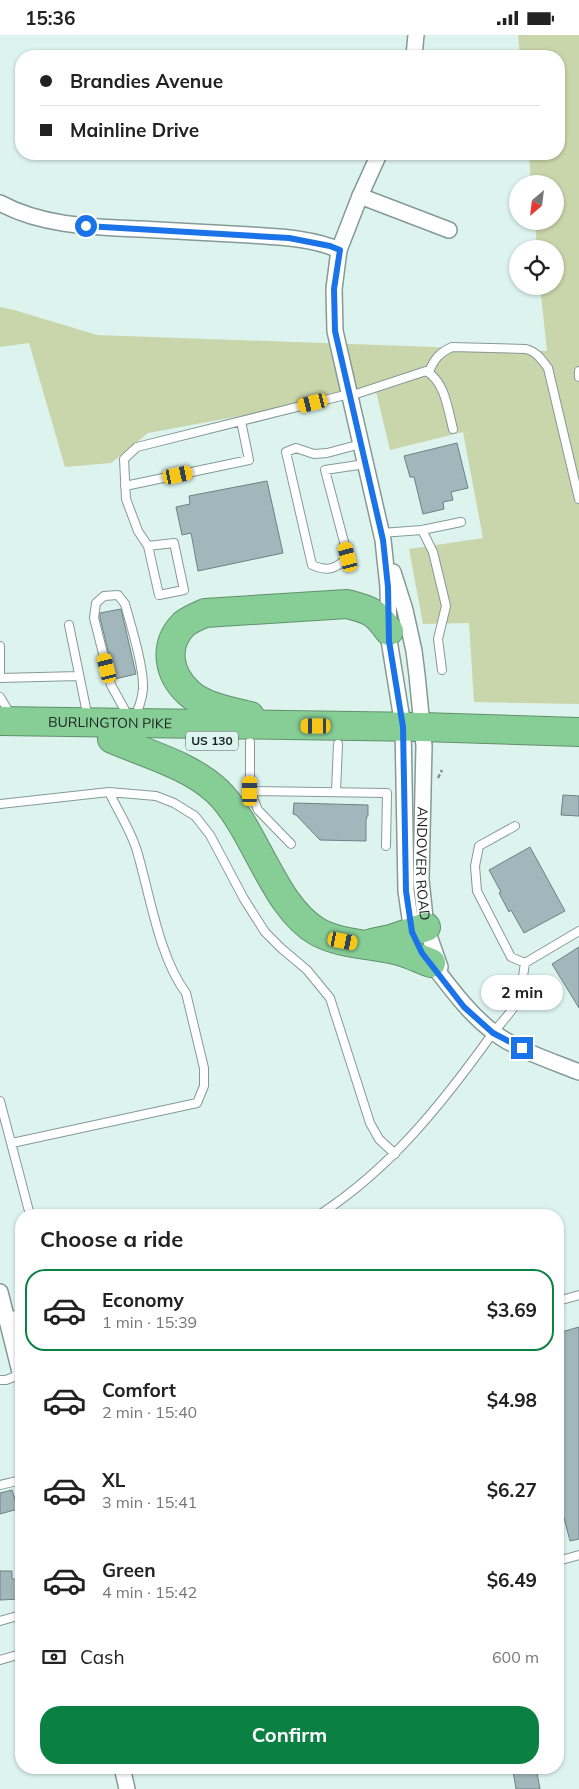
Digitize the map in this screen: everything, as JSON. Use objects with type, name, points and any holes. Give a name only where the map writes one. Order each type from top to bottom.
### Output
[{"type":"highway","points":[[280,726],[209,704],[190,693],[175,676],[171,661],[171,643],[185,624],[205,613],[347,604],[368,609],[379,617],[389,631]]},
{"type":"highway","name":"BURLINGTON PIKE","points":[[5,726],[88,722],[122,731],[280,726],[579,749]]},
{"type":"highway","name":"BURLINGTON PIKE","points":[[5,726],[122,731],[250,742],[338,744],[413,736],[579,732]]},
{"type":"highway","points":[[122,731],[200,778],[217,791],[231,807],[285,899],[299,917],[318,932],[343,941],[399,951],[437,971]]},
{"type":"highway","points":[[363,945],[391,939],[419,929]]},
{"type":"street","points":[[415,50],[416,35]]},
{"type":"street","name":"ANDOVER ROAD","points":[[376,160],[360,196],[340,250],[334,289],[335,331],[382,536],[405,610],[414,651],[413,736],[406,891],[419,929]]},
{"type":"street","points":[[360,196],[449,230]]},
{"type":"street","points":[[0,203],[11,209],[41,219],[86,226],[289,238],[330,246],[340,250]]},
{"type":"street","name":"ANDOVER ROAD","points":[[382,536],[386,563],[389,641],[413,736],[420,880],[419,929],[422,953],[464,1007],[493,1033],[522,1048],[579,1072]]},
{"type":"street","points":[[0,1293],[3,1319],[15,1356]]},
{"type":"street","points":[[124,1774],[127,1789]]},
{"type":"lane","points":[[429,372],[434,359],[441,352],[452,347],[526,349],[533,351],[539,356],[548,368],[579,499]]},
{"type":"lane","points":[[148,546],[174,543],[184,590],[159,595],[148,546],[138,531],[126,499],[124,459],[137,447],[349,395],[426,371],[435,375],[446,400],[453,429]]},
{"type":"lane","points":[[579,371],[579,377]]},
{"type":"lane","points":[[126,486],[249,460],[241,421]]},
{"type":"lane","points":[[360,444],[327,453],[314,454],[296,448],[286,453],[312,565],[323,570],[339,566],[348,557],[325,470],[365,464]]},
{"type":"lane","points":[[382,536],[461,522]]},
{"type":"lane","points":[[422,530],[433,552],[446,606],[438,639],[442,670]]},
{"type":"lane","points":[[118,595],[125,604],[142,675],[143,690],[138,711],[122,731],[94,618],[96,603],[104,596],[118,595]]},
{"type":"lane","points":[[69,625],[88,722]]},
{"type":"lane","points":[[0,646],[0,674]]},
{"type":"lane","points":[[0,678],[79,676]]},
{"type":"lane","points":[[0,697],[5,726]]},
{"type":"lane","points":[[250,742],[250,791],[258,810],[291,844]]},
{"type":"lane","points":[[336,792],[338,744]]},
{"type":"lane","points":[[12,1143],[197,1103],[204,1086],[204,1068],[186,993],[168,961],[136,848],[109,791]]},
{"type":"lane","points":[[0,804],[109,791],[156,796],[174,803],[195,816],[205,829],[244,899],[265,932],[307,970],[330,998],[370,1123],[379,1139],[395,1154]]},
{"type":"lane","points":[[250,791],[387,793],[386,846]]},
{"type":"lane","points":[[514,826],[479,846],[475,866],[477,891],[511,957],[525,963]]},
{"type":"lane","points":[[327,1209],[395,1154],[449,1094],[518,1002],[525,963],[579,931]]},
{"type":"lane","points":[[0,1101],[28,1209]]},
{"type":"lane","points":[[564,1299],[579,1295]]},
{"type":"lane","points":[[0,1380],[15,1377]]},
{"type":"lane","points":[[0,1485],[15,1481]]},
{"type":"lane","points":[[564,1559],[579,1555]]},
{"type":"lane","points":[[0,1621],[15,1617]]},
{"type":"lane","points":[[0,1660],[15,1656]]},
{"type":"path","points":[[438,778],[442,770]]},
{"type":"green space","points":[[518,35],[579,35],[579,704],[474,702],[469,623],[423,624],[409,549],[483,538],[463,432],[390,450],[376,391],[148,433],[111,463],[65,467],[29,343],[0,347],[0,307],[97,335],[547,351],[541,295],[564,295],[564,240],[536,240],[536,230],[564,230],[564,175],[530,175],[529,160],[565,160],[565,50],[519,50]]},
{"type":"building","points":[[457,443],[468,488],[451,492],[453,500],[443,502],[444,509],[423,514],[414,477],[410,477],[404,456]]},
{"type":"building","points":[[267,481],[283,553],[198,571],[191,533],[182,535],[176,507],[190,504],[189,496]]},
{"type":"building","points":[[121,609],[136,674],[115,679],[100,613]]},
{"type":"building","points":[[563,795],[579,796],[579,816],[561,815]]},
{"type":"building","points":[[294,803],[368,805],[366,841],[320,840],[293,814]]},
{"type":"building","points":[[530,847],[565,911],[524,933],[511,910],[509,912],[489,870]]},
{"type":"building","points":[[579,947],[579,1008],[552,964]]},
{"type":"building","points":[[579,1327],[579,1539],[570,1541],[564,1518],[564,1331]]},
{"type":"building","points":[[12,1490],[15,1500],[15,1510],[0,1514],[0,1493]]},
{"type":"building","points":[[0,1571],[12,1571],[12,1579],[15,1579],[15,1599],[0,1600]]},
{"type":"building","points":[[514,1774],[537,1774],[540,1789],[516,1789]]},
{"type":"route","points":[[86,226],[289,238],[330,246],[340,250],[334,289],[335,331],[383,540],[388,587],[389,641],[403,727],[406,891],[412,932],[422,953],[464,1007],[493,1033],[522,1048]]}]
